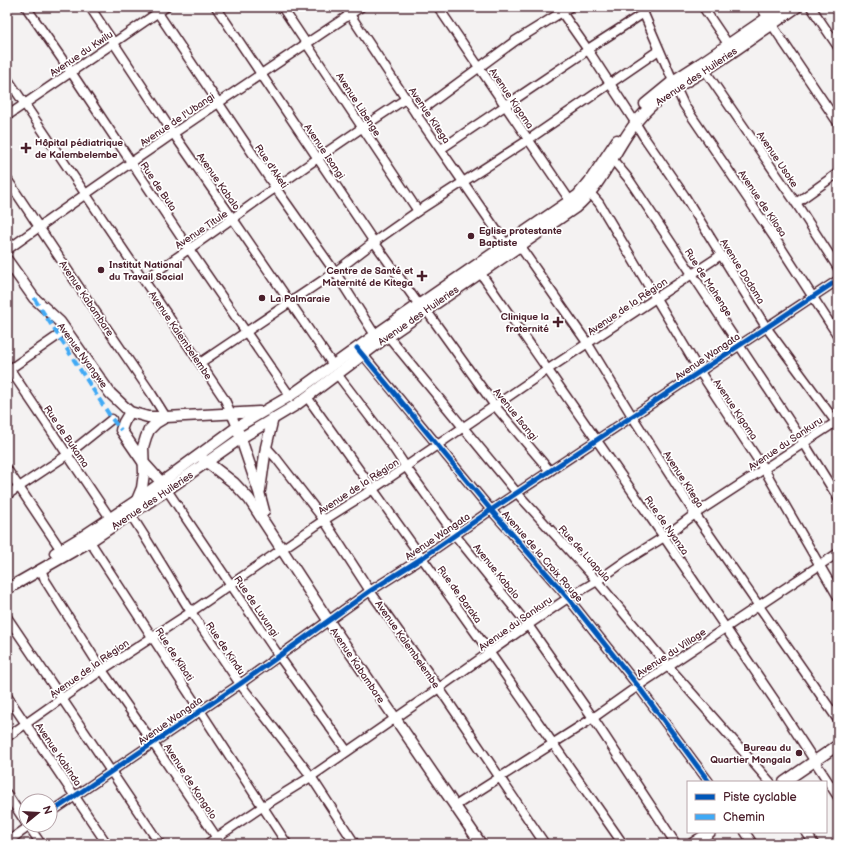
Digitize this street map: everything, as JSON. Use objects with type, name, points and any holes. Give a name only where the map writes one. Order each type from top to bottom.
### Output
[{"type":"main road","name":"Avenue des Huileries","points":[[360,351],[375,335],[422,307],[477,269],[519,245],[573,204],[578,195],[634,121],[674,84],[703,67],[770,21],[783,7]]},
{"type":"main road","name":"Avenue des Huileries","points":[[703,67],[728,44],[797,7]]},
{"type":"main road","name":"Avenue des Huileries","points":[[477,269],[506,244],[590,193],[613,160],[634,121]]},
{"type":"main road","name":"Avenue Nyangwe","points":[[7,260],[34,298],[60,322],[110,393],[130,412],[148,417],[262,412]]},
{"type":"main road","name":"Avenue des Huileries","points":[[7,589],[41,569],[87,538],[110,518],[136,501],[165,487],[207,462],[241,438],[307,397],[335,370],[360,351],[388,336],[422,307]]},
{"type":"main road","name":"Avenue des Huileries","points":[[7,580],[61,550],[131,515],[165,487],[198,456],[237,427],[335,370]]},
{"type":"main road","points":[[130,412],[121,430],[144,462],[165,487]]},
{"type":"main road","points":[[136,501],[142,488],[144,473],[143,447],[150,430],[156,423],[166,417]]},
{"type":"main road","points":[[259,492],[266,447],[274,418]]},
{"type":"main road","name":"Avenue Kalembelembe","points":[[237,427],[264,511]]},
{"type":"main road","name":"Avenue Kabambare","points":[[198,456],[234,483],[248,499],[328,620],[481,844]]},
{"type":"main road","points":[[785,781],[838,745]]},
{"type":"main road","points":[[692,844],[708,833]]},
{"type":"street","name":"Rue de Buta","points":[[26,7],[290,396]]},
{"type":"street","name":"Avenue Kabalo","points":[[90,7],[173,133],[233,218],[335,370],[456,535],[528,625],[593,718],[676,844]]},
{"type":"street","name":"Avenue du Kwilu","points":[[7,116],[114,42],[156,10],[166,7]]},
{"type":"street","name":"Avenue Isangi","points":[[216,7],[374,242],[495,406],[550,471]]},
{"type":"street","name":"Avenue Libenge","points":[[282,7],[418,211]]},
{"type":"street","name":"Avenue Kitega","points":[[345,7],[407,98],[416,114],[506,244]]},
{"type":"street","name":"Avenue de l'Ubangi","points":[[7,250],[173,133],[361,7]]},
{"type":"street","name":"Avenue Kigoma","points":[[438,7],[573,204]]},
{"type":"street","points":[[416,114],[479,66],[560,10],[570,7]]},
{"type":"street","points":[[702,7],[728,44]]},
{"type":"street","points":[[760,7],[838,123]]},
{"type":"street","points":[[811,7],[838,47]]},
{"type":"street","name":"Rue d'Aketi","points":[[156,10],[218,104],[335,272],[375,335]]},
{"type":"street","name":"Avenue Dodoma","points":[[560,10],[684,195],[766,327],[837,423]]},
{"type":"street","points":[[441,149],[588,50],[642,10]]},
{"type":"street","name":"Avenue de Kilosa","points":[[642,10],[684,105],[778,243],[811,297],[838,336]]},
{"type":"street","points":[[200,363],[335,272],[418,211],[528,140],[659,50]]},
{"type":"street","name":"Avenue Usoke","points":[[703,67],[796,203],[838,268]]},
{"type":"street","name":"Avenue Kalembelembe","points":[[7,78],[225,400],[237,427]]},
{"type":"street","name":"Avenue Titule","points":[[144,280],[275,187],[407,98]]},
{"type":"street","name":"Rue de Mahenge","points":[[613,160],[628,178],[692,274],[804,443],[838,498]]},
{"type":"street","points":[[796,203],[838,173]]},
{"type":"street","name":"Avenue Kabambare","points":[[7,179],[152,393],[166,417]]},
{"type":"street","name":"Avenue Kigoma","points":[[590,193],[599,203],[700,372],[764,469],[838,597]]},
{"type":"street","name":"Avenue Kitega","points":[[519,245],[588,344],[695,514],[838,720]]},
{"type":"street","name":"Avenue de la Région","points":[[7,736],[324,520],[406,467],[547,370],[657,299],[721,255]]},
{"type":"street","name":"Rue de Nyanza","points":[[477,269],[664,537],[838,797]]},
{"type":"street","name":"Avenue Wangata","points":[[58,808],[240,684],[370,591],[422,558],[595,440],[838,280]]},
{"type":"street","points":[[8,369],[59,335]]},
{"type":"street","name":"Rue de Luapula","points":[[388,336],[517,493],[598,581],[668,666],[769,781]]},
{"type":"street","name":"Avenue de la Croix Rouge","points":[[360,351],[491,510],[568,598],[638,686],[708,781]]},
{"type":"street","name":"Rue de Bukama","points":[[8,369],[110,518]]},
{"type":"street","name":"Rue de Baraka","points":[[307,397],[490,652],[623,844]]},
{"type":"street","points":[[7,495],[67,455],[112,419]]},
{"type":"street","name":"Avenue du Sankuru","points":[[207,844],[219,841],[262,807],[311,776],[528,625],[568,598],[598,581],[627,560],[664,537],[695,514],[837,423]]},
{"type":"street","name":"Avenue Kalembelembe","points":[[266,447],[324,520],[370,591],[439,688],[545,844]]},
{"type":"street","points":[[7,469],[61,550]]},
{"type":"street","name":"Rue de Luvungi","points":[[165,487],[279,656],[347,751]]},
{"type":"street","name":"Avenue Kalembelembe","points":[[264,511],[268,528]]},
{"type":"street","name":"Rue de Kindu","points":[[131,515],[191,612],[240,684],[311,776],[355,844]]},
{"type":"street","name":"Rue de Kibati","points":[[87,538],[287,844]]},
{"type":"street","name":"Avenue du Village","points":[[455,806],[593,718],[638,686],[838,553]]},
{"type":"street","name":"Avenue de Kongolo","points":[[41,569],[45,580],[102,670],[154,743],[219,841]]},
{"type":"street","points":[[7,617],[160,844]]},
{"type":"street","name":"Avenue Kabinda","points":[[7,696],[107,844]]},
{"type":"street","points":[[7,794],[18,810]]},
{"type":"street","points":[[7,842],[18,833]]},
{"type":"street","points":[[33,833],[41,844]]},
{"type":"street","points":[[746,833],[753,844]]},
{"type":"street","points":[[807,833],[814,844]]},
{"type":"marked path","points":[[34,298],[112,419],[121,430]]},
{"type":"cycle path","points":[[58,808],[240,684],[370,591],[422,558],[491,510],[838,280]]},
{"type":"cycle path","points":[[357,348],[491,510],[568,598],[638,686],[708,781]]},
{"type":"place","name":"Hôpital pédiatrique de Kalembelembe","points":[[26,148]]},
{"type":"place","name":"Eglise protestante Baptiste","points":[[471,236]]},
{"type":"place","name":"Institut National du Travail Social","points":[[101,270]]},
{"type":"place","name":"Centre de Santé et Maternité de Kitega","points":[[422,276]]},
{"type":"place","name":"La Palmaraie","points":[[262,298]]},
{"type":"place","name":"Clinique la fraternité","points":[[558,322]]},
{"type":"place","name":"Bureau du Quartier Mongala","points":[[799,753]]}]
